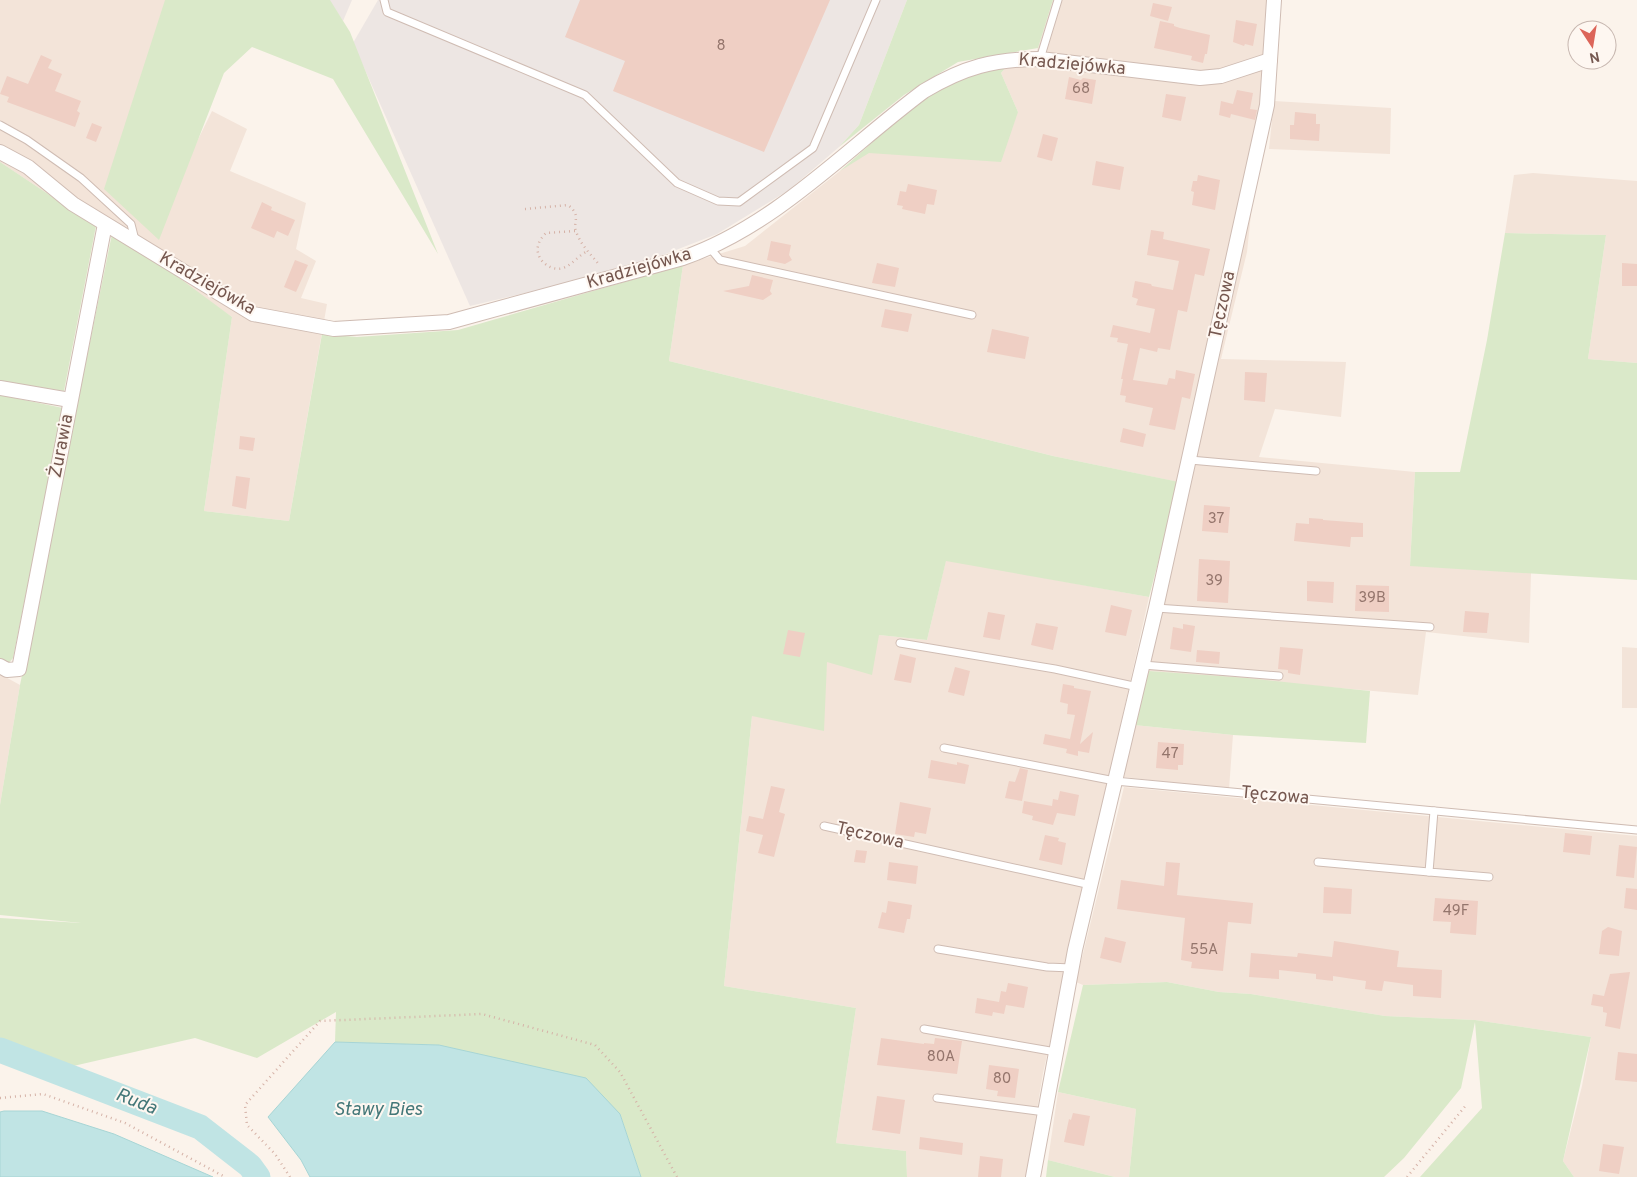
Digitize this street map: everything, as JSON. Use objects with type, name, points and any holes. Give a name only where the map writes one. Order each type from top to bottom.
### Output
[{"type":"street","name":"Tęczowa","points":[[1033,1177],[1072,968],[1190,460],[1267,105],[1274,0]]},
{"type":"street","name":"Kradziejówka","points":[[0,152],[28,167],[73,204],[253,314],[334,329],[448,322],[683,258],[710,248],[750,226],[798,194],[903,107],[947,77],[970,68],[996,61],[1040,59],[1200,78],[1221,76],[1270,60]]},
{"type":"street","name":"Żurawia","points":[[0,666],[7,670],[19,669],[105,224]]},
{"type":"street","points":[[0,388],[70,400]]},
{"type":"lane","points":[[384,0],[387,12],[585,95],[677,183],[718,201],[740,202],[813,148],[876,0]]},
{"type":"lane","points":[[1040,59],[1058,0]]},
{"type":"lane","points":[[0,125],[27,140],[81,178],[131,224],[136,243]]},
{"type":"lane","points":[[710,248],[720,260],[972,315]]},
{"type":"lane","points":[[1190,460],[1316,471]]},
{"type":"lane","points":[[1156,608],[1430,627]]},
{"type":"lane","points":[[900,643],[1056,669],[1138,687]]},
{"type":"lane","points":[[1143,665],[1279,676]]},
{"type":"lane","name":"Tęczowa","points":[[944,748],[1115,781],[1637,830]]},
{"type":"lane","points":[[1429,872],[1434,811]]},
{"type":"lane","name":"Tęczowa","points":[[824,826],[1091,885]]},
{"type":"lane","points":[[1318,862],[1489,877]]},
{"type":"lane","points":[[938,949],[1048,967],[1072,968]]},
{"type":"lane","points":[[924,1029],[1056,1052]]},
{"type":"lane","points":[[937,1098],[1045,1112]]},
{"type":"path","points":[[525,209],[568,205],[574,209],[578,216],[575,231],[586,252],[600,265],[606,279]]},
{"type":"path","points":[[575,231],[546,233],[540,239],[537,248],[538,256],[544,264],[555,269],[565,267],[586,252]]},
{"type":"path","points":[[290,1177],[275,1154],[248,1125],[245,1105],[320,1021],[482,1014],[595,1045],[620,1072],[677,1177]]},
{"type":"path","points":[[0,1098],[43,1094],[125,1123],[225,1177]]},
{"type":"path","points":[[1407,1177],[1467,1104]]},
{"type":"shaded area","points":[[0,0],[177,0],[155,227],[212,111],[247,129],[230,171],[306,203],[296,249],[316,261],[301,298],[327,304],[289,521],[204,511],[232,317],[0,162]]},
{"type":"shaded area","points":[[329,0],[352,0],[343,21]]},
{"type":"shaded area","points":[[378,0],[907,0],[859,125],[839,147],[789,190],[717,234],[663,255],[546,288],[470,306],[353,43]]},
{"type":"shaded area","points":[[1053,0],[1271,0],[1264,90],[1247,252],[1221,359],[1346,362],[1341,417],[1275,409],[1259,457],[1415,472],[1410,565],[1531,573],[1529,643],[1426,632],[1418,695],[1149,671],[1183,483],[1053,456],[669,361],[683,265],[745,246],[864,152],[1018,112],[1001,73],[1008,65],[1033,63]]},
{"type":"shaded area","points":[[1274,101],[1391,108],[1390,154],[1269,149]]},
{"type":"shaded area","points":[[1533,173],[1637,181],[1637,363],[1588,359],[1606,235],[1505,233],[1514,175]]},
{"type":"shaded area","points":[[946,560],[1149,597],[1043,1073],[1026,1177],[907,1177],[906,1151],[836,1143],[856,1008],[724,986],[752,716],[827,662],[879,635],[927,640]]},
{"type":"shaded area","points":[[1622,647],[1637,648],[1637,708],[1622,708]]},
{"type":"shaded area","points":[[0,674],[20,685],[0,805]]},
{"type":"shaded area","points":[[1134,725],[1233,735],[1229,789],[1124,777]]},
{"type":"shaded area","points":[[1124,787],[1637,836],[1637,1177],[1574,1177],[1563,1161],[1582,1086],[1591,1037],[1475,1020],[1385,1016],[1251,994],[1219,992],[1167,982],[1083,985],[1076,982]]},
{"type":"shaded area","points":[[1058,1092],[1136,1109],[1129,1177],[1115,1177],[1048,1160]]},
{"type":"green space","points":[[165,0],[330,0],[350,32],[438,254],[333,79],[252,47],[224,73],[159,240],[104,189]]},
{"type":"green space","points":[[907,0],[1053,0],[1038,48],[958,62],[904,95],[839,147],[859,125]]},
{"type":"green space","points":[[1008,65],[1001,73],[1018,112],[1001,162],[869,153],[840,171],[912,107],[961,77]]},
{"type":"green space","points":[[0,162],[96,226],[64,391],[0,381]]},
{"type":"green space","points":[[113,229],[232,317],[204,511],[289,521],[322,334],[357,337],[458,330],[683,265],[669,361],[1053,456],[1179,482],[1149,597],[946,561],[927,640],[879,635],[872,675],[827,662],[824,731],[752,716],[724,986],[856,1008],[836,1143],[906,1151],[907,1177],[641,1177],[620,1114],[439,1045],[335,1042],[336,1012],[257,1058],[195,1038],[69,1067],[0,1040],[0,918],[81,923],[0,915],[0,805],[20,685]]},
{"type":"green space","points":[[1505,233],[1606,235],[1588,359],[1637,363],[1637,580],[1410,566],[1415,472],[1460,472],[1487,340]]},
{"type":"green space","points":[[0,395],[63,408],[13,658],[8,664],[0,659]]},
{"type":"green space","points":[[1149,671],[1247,678],[1370,691],[1366,743],[1233,735],[1134,725]]},
{"type":"green space","points":[[1167,982],[1219,992],[1251,994],[1385,1016],[1475,1020],[1591,1037],[1563,1161],[1574,1177],[1420,1177],[1482,1108],[1475,1022],[1461,1088],[1404,1158],[1384,1177],[1129,1177],[1136,1109],[1058,1092],[1083,985]]},
{"type":"green space","points":[[1048,1160],[1115,1177],[1046,1177]]},
{"type":"water","name":"Stawy Bies","points":[[335,1042],[439,1045],[586,1078],[620,1114],[641,1177],[310,1177],[301,1160],[268,1117]]},
{"type":"water","points":[[42,1111],[114,1134],[213,1177],[0,1177],[0,1112]]},
{"type":"building","points":[[580,0],[830,0],[764,152],[613,91],[625,61],[565,37]]},
{"type":"building","points":[[1153,3],[1172,7],[1168,21],[1150,16]]},
{"type":"building","points":[[1236,20],[1257,24],[1253,46],[1245,44],[1244,46],[1233,42]]},
{"type":"building","points":[[1160,21],[1210,35],[1207,54],[1205,54],[1203,63],[1191,60],[1192,56],[1154,48]]},
{"type":"building","points":[[41,55],[52,60],[48,68],[62,74],[55,91],[81,101],[77,111],[80,113],[75,127],[7,102],[9,97],[0,94],[7,76],[28,84]]},
{"type":"building","points":[[1069,77],[1081,80],[1083,78],[1096,80],[1092,104],[1065,99]]},
{"type":"building","points":[[1237,90],[1253,93],[1250,109],[1257,110],[1255,120],[1231,114],[1230,118],[1219,115],[1221,101],[1233,104]]},
{"type":"building","points":[[1166,94],[1186,97],[1181,121],[1162,117]]},
{"type":"building","points":[[1295,112],[1316,114],[1316,124],[1320,124],[1319,141],[1290,139],[1290,125],[1294,125]]},
{"type":"building","points":[[92,123],[102,127],[96,142],[86,138]]},
{"type":"building","points":[[1043,134],[1058,138],[1052,161],[1037,157]]},
{"type":"building","points":[[1096,161],[1124,167],[1120,190],[1092,185]]},
{"type":"building","points":[[1198,175],[1220,180],[1215,210],[1192,205],[1194,192],[1191,191],[1193,181],[1197,181]]},
{"type":"building","points":[[908,184],[937,190],[934,205],[927,204],[925,214],[902,209],[903,206],[897,205],[900,191],[906,192]]},
{"type":"building","points":[[262,202],[272,207],[271,210],[295,220],[288,236],[277,231],[274,238],[251,228]]},
{"type":"building","points":[[1151,230],[1164,232],[1163,239],[1210,249],[1204,276],[1195,274],[1187,312],[1178,310],[1170,350],[1158,348],[1157,352],[1140,348],[1133,380],[1167,385],[1169,378],[1175,379],[1176,370],[1195,374],[1190,399],[1182,397],[1175,430],[1149,425],[1153,408],[1125,402],[1126,396],[1120,395],[1128,344],[1117,342],[1118,338],[1110,337],[1113,325],[1150,333],[1155,309],[1136,305],[1138,299],[1132,297],[1135,281],[1173,290],[1179,261],[1147,255]]},
{"type":"building","points":[[771,241],[791,245],[789,255],[792,260],[785,264],[767,260]]},
{"type":"building","points":[[295,260],[308,265],[296,292],[284,287]]},
{"type":"building","points":[[877,263],[899,268],[895,287],[872,283]]},
{"type":"building","points":[[1622,263],[1637,264],[1637,286],[1622,286]]},
{"type":"building","points":[[752,275],[773,280],[770,291],[772,294],[763,300],[723,291],[749,286]]},
{"type":"building","points":[[885,309],[912,314],[908,332],[881,327]]},
{"type":"building","points":[[992,329],[1029,337],[1025,359],[987,352]]},
{"type":"building","points":[[1245,372],[1267,373],[1265,402],[1244,400]]},
{"type":"building","points":[[1123,428],[1146,434],[1143,447],[1120,442]]},
{"type":"building","points":[[240,436],[255,438],[253,451],[239,449]]},
{"type":"building","points":[[236,476],[250,478],[246,509],[232,506]]},
{"type":"building","points":[[1204,505],[1230,507],[1228,533],[1202,531]]},
{"type":"building","points":[[1309,518],[1363,523],[1363,537],[1351,537],[1350,547],[1294,541],[1296,523],[1309,524]]},
{"type":"building","points":[[1199,559],[1230,561],[1228,603],[1197,601]]},
{"type":"building","points":[[1307,581],[1334,582],[1333,603],[1307,601]]},
{"type":"building","points":[[1356,585],[1389,586],[1389,612],[1355,611]]},
{"type":"building","points":[[1111,605],[1132,610],[1126,636],[1105,632]]},
{"type":"building","points":[[1465,611],[1489,613],[1487,633],[1463,632]]},
{"type":"building","points":[[988,612],[1005,615],[1000,640],[983,637]]},
{"type":"building","points":[[1036,623],[1058,627],[1053,650],[1031,645]]},
{"type":"building","points":[[1183,624],[1195,626],[1191,652],[1170,649],[1173,627],[1183,629]]},
{"type":"building","points":[[788,630],[805,633],[800,657],[783,654]]},
{"type":"building","points":[[1280,647],[1303,649],[1300,675],[1288,673],[1288,670],[1278,669]]},
{"type":"building","points":[[1197,650],[1220,652],[1219,664],[1196,662]]},
{"type":"building","points":[[900,654],[916,658],[911,683],[894,680]]},
{"type":"building","points":[[955,667],[970,671],[964,696],[948,692]]},
{"type":"building","points":[[1063,684],[1091,691],[1080,744],[1093,732],[1089,753],[1078,751],[1078,756],[1066,753],[1067,749],[1043,744],[1045,734],[1070,739],[1075,715],[1067,714],[1068,704],[1060,702]]},
{"type":"building","points":[[1158,742],[1184,744],[1183,765],[1178,765],[1178,770],[1156,768]]},
{"type":"building","points":[[931,760],[957,765],[957,762],[969,765],[965,784],[928,778]]},
{"type":"building","points":[[1020,768],[1028,770],[1022,801],[1005,798],[1009,781],[1015,782]]},
{"type":"building","points":[[771,786],[785,789],[779,812],[785,814],[774,857],[758,853],[763,835],[746,831],[749,816],[763,819]]},
{"type":"building","points":[[1060,791],[1079,795],[1075,816],[1057,813],[1053,825],[1032,820],[1033,816],[1022,813],[1024,801],[1052,806],[1053,799],[1058,800]]},
{"type":"building","points":[[900,802],[931,808],[926,834],[915,832],[914,837],[895,834]]},
{"type":"building","points":[[1565,833],[1592,836],[1590,855],[1563,852]]},
{"type":"building","points":[[1045,835],[1059,838],[1058,841],[1066,843],[1062,865],[1039,860]]},
{"type":"building","points":[[1619,845],[1637,847],[1634,878],[1616,876]]},
{"type":"building","points":[[856,850],[867,851],[865,863],[854,862]]},
{"type":"building","points":[[889,862],[918,866],[916,884],[887,880]]},
{"type":"building","points":[[1166,862],[1180,863],[1177,895],[1253,903],[1251,924],[1228,922],[1223,971],[1191,968],[1192,962],[1181,960],[1185,918],[1117,909],[1121,880],[1164,886]]},
{"type":"building","points":[[1324,887],[1352,889],[1351,914],[1323,913]]},
{"type":"building","points":[[1626,888],[1637,889],[1637,910],[1624,908]]},
{"type":"building","points":[[1435,898],[1478,901],[1476,935],[1450,933],[1451,922],[1433,921]]},
{"type":"building","points":[[888,901],[912,905],[910,919],[907,919],[904,933],[878,928],[882,912],[886,913]]},
{"type":"building","points":[[1608,927],[1622,931],[1619,956],[1599,954],[1602,931]]},
{"type":"building","points":[[1105,937],[1126,942],[1121,963],[1100,958]]},
{"type":"building","points":[[1334,941],[1399,951],[1397,967],[1442,970],[1441,998],[1413,996],[1413,985],[1384,981],[1382,991],[1365,989],[1366,981],[1333,976],[1333,981],[1316,979],[1316,974],[1279,970],[1279,979],[1249,977],[1251,953],[1297,957],[1298,953],[1332,957]]},
{"type":"building","points":[[1630,972],[1620,1029],[1605,1026],[1607,1013],[1603,1012],[1603,1007],[1591,1005],[1593,994],[1604,996],[1610,974]]},
{"type":"building","points":[[1008,983],[1028,987],[1024,1008],[1006,1005],[1004,1014],[993,1012],[992,1016],[975,1013],[977,998],[999,1002],[1001,991],[1006,992]]},
{"type":"building","points":[[881,1038],[924,1044],[934,1044],[935,1038],[962,1041],[957,1074],[877,1065]]},
{"type":"building","points":[[1618,1052],[1637,1054],[1637,1082],[1615,1080]]},
{"type":"building","points":[[989,1065],[1019,1069],[1015,1098],[997,1096],[998,1091],[986,1089]]},
{"type":"building","points":[[877,1096],[905,1100],[900,1134],[872,1130]]},
{"type":"building","points":[[1073,1113],[1090,1116],[1084,1146],[1064,1142],[1069,1119],[1071,1120]]},
{"type":"building","points":[[920,1137],[963,1143],[962,1155],[919,1149]]},
{"type":"building","points":[[1603,1144],[1624,1147],[1619,1174],[1599,1171]]},
{"type":"building","points":[[980,1156],[1003,1159],[1001,1177],[978,1177]]},
{"type":"waterway","name":"Ruda","points":[[0,1050],[200,1127],[250,1166],[258,1177]]}]
